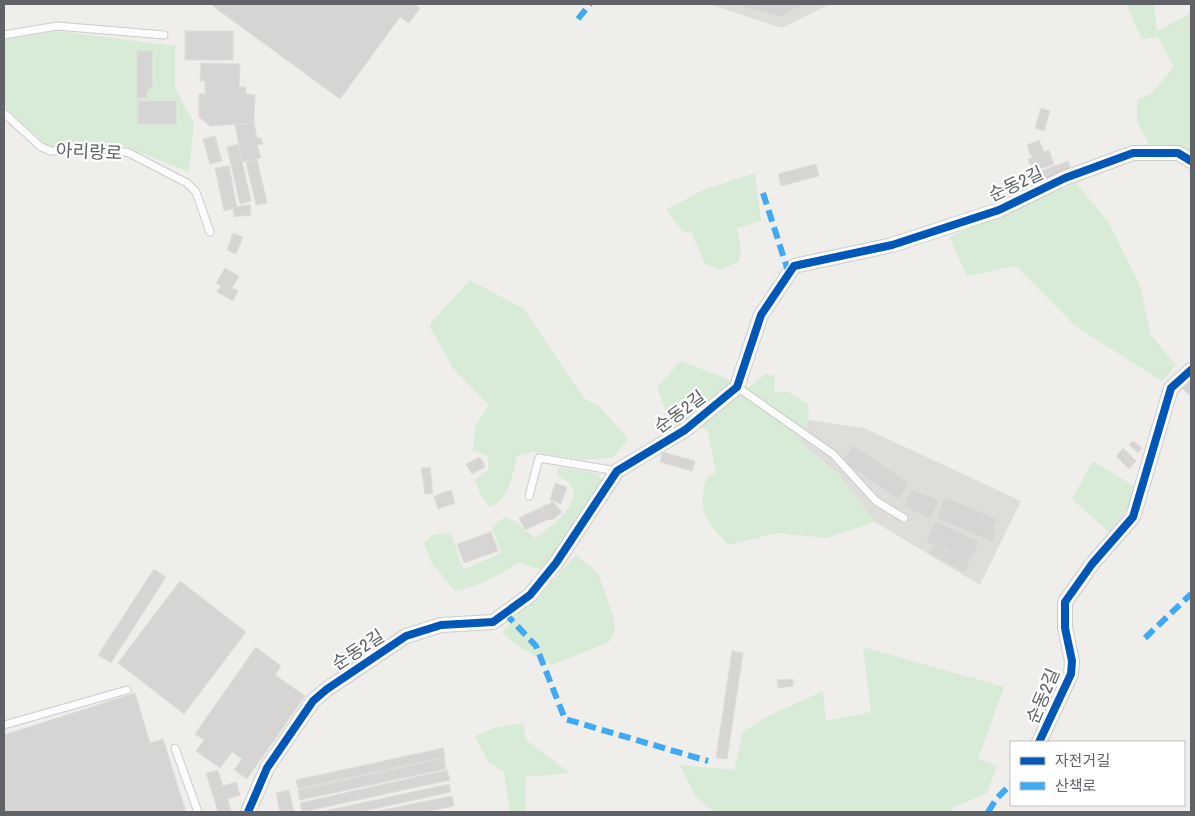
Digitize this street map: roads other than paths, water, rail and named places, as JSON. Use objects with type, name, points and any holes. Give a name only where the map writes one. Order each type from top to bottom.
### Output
[{"type":"street","name":"순동2길","points":[[248,812],[267,768],[313,701],[406,636],[441,625],[493,622],[530,595],[556,563],[617,471],[685,430],[737,387],[761,315],[794,266],[892,245],[999,210],[1065,178],[1133,153],[1178,153],[1191,161]]},
{"type":"street","name":"순동2길","points":[[1039,741],[1071,674],[1072,661],[1065,628],[1065,602],[1092,564],[1133,517],[1171,388],[1191,370]]},
{"type":"lane","points":[[4,35],[57,26],[164,35]]},
{"type":"lane","name":"아리랑로","points":[[4,113],[41,147],[51,151],[107,149],[129,153],[187,183],[196,192],[210,232]]},
{"type":"lane","points":[[737,387],[833,454],[876,502],[904,518]]},
{"type":"lane","points":[[530,496],[539,458],[617,471]]},
{"type":"lane","points":[[4,725],[126,690]]},
{"type":"lane","points":[[175,748],[198,812]]}]
